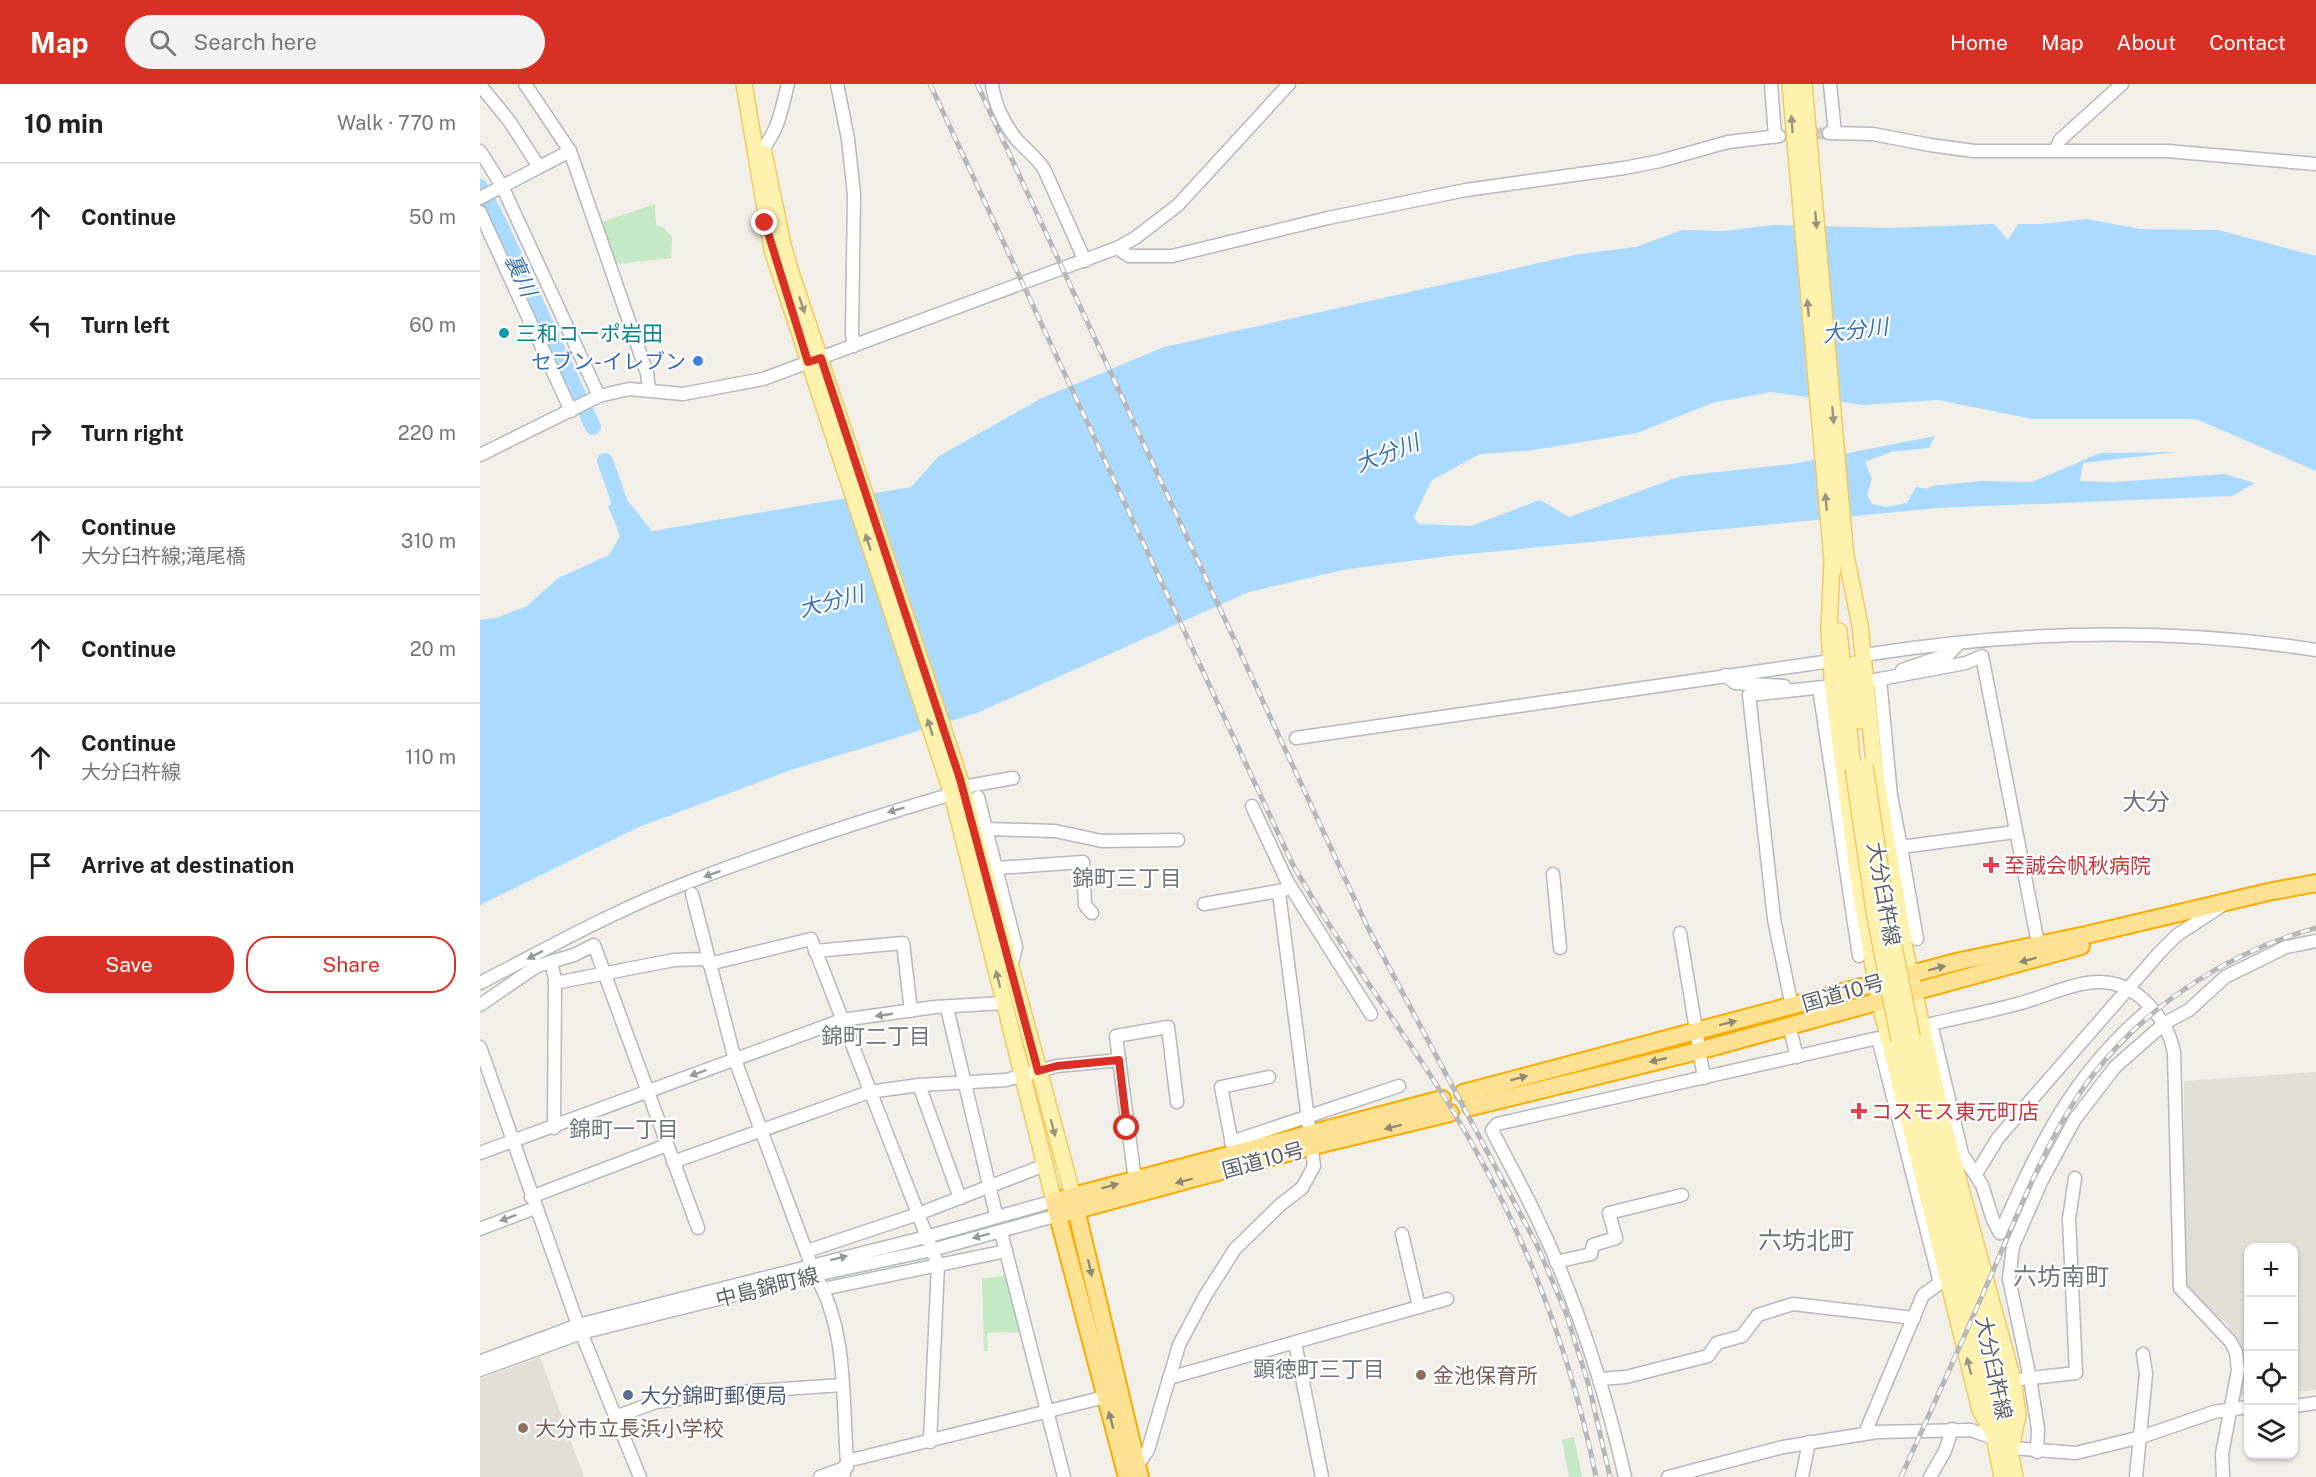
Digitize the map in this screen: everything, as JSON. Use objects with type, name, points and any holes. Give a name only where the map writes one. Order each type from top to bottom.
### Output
[{"type":"highway","name":"国道10号","points":[[2226,903],[2128,933],[1912,983],[1876,983],[1695,1032],[1467,1100],[1698,1051],[1879,1000],[1912,983],[2038,944],[2226,903],[2316,884]]},
{"type":"highway","name":"国道10号","points":[[1056,1208],[1446,1106]]},
{"type":"highway","name":"国道10号","points":[[1075,1204],[1135,1180],[1233,1148],[1312,1140]]},
{"type":"highway","points":[[1075,1204],[1131,1475]]},
{"type":"highway","points":[[1056,1208],[1105,1397],[1131,1475]]},
{"type":"main road","points":[[744,84],[765,223],[814,360],[956,786],[1011,968],[1075,1204]]},
{"type":"main road","points":[[754,84],[763,148],[783,245],[814,360]]},
{"type":"main road","points":[[1790,84],[1795,165],[1832,561],[1847,653],[1874,764],[1912,983],[1945,1130],[2013,1380],[2018,1415],[2011,1448]]},
{"type":"main road","name":"大分臼杵線","points":[[1804,84],[1845,551],[1847,653],[1859,767],[1885,901],[1905,1038],[1970,1312],[2002,1477]]},
{"type":"main road","points":[[1847,653],[1842,770],[1852,879],[1931,1231],[1980,1410],[1996,1439]]},
{"type":"main road","points":[[956,786],[1021,1076],[1056,1208]]},
{"type":"main road","name":"大分臼杵線","points":[[1905,1038],[1982,1310],[2015,1477]]},
{"type":"street","points":[[525,84],[570,151],[647,373],[650,389]]},
{"type":"street","points":[[763,148],[772,138],[788,84]]},
{"type":"street","points":[[837,84],[848,139],[854,194],[852,334],[855,346]]},
{"type":"street","points":[[992,84],[993,97],[1008,127],[1045,171],[1085,261]]},
{"type":"street","points":[[480,455],[504,441],[594,400],[629,389],[650,389],[683,394],[763,379],[1117,248],[1135,238],[1178,205],[1288,84]]},
{"type":"street","points":[[1117,248],[1129,256],[1172,256],[1328,218],[1466,190],[1624,168],[1660,161],[1728,142],[1777,136],[1771,84]]},
{"type":"street","points":[[1830,84],[1832,133],[1873,134],[1930,146],[1974,150],[2167,151],[2316,164]]},
{"type":"street","points":[[2056,149],[2060,140],[2122,84]]},
{"type":"street","points":[[481,88],[510,122],[539,167]]},
{"type":"street","points":[[480,151],[499,187],[594,400]]},
{"type":"street","points":[[480,198],[570,151]]},
{"type":"street","points":[[480,212],[573,410]]},
{"type":"street","points":[[1296,738],[1725,675],[1847,653],[1959,643],[2068,634],[2164,634],[2260,640],[2316,650]]},
{"type":"street","points":[[1959,643],[1949,654],[1875,680],[1966,663],[1982,656],[2038,944]]},
{"type":"street","points":[[1725,675],[1735,683],[1784,686],[1796,691]]},
{"type":"street","points":[[1880,679],[1891,796],[1917,939]]},
{"type":"street","points":[[1792,1007],[1774,919],[1749,695],[1822,687],[1852,879],[1859,956]]},
{"type":"street","points":[[480,983],[585,929],[688,882],[956,786],[1013,778]]},
{"type":"street","points":[[978,797],[1016,948],[1011,968]]},
{"type":"street","points":[[1252,806],[1285,890],[1371,1014]]},
{"type":"street","points":[[986,829],[1055,831],[1102,841],[1178,840]]},
{"type":"street","points":[[1889,860],[1901,847],[2015,832]]},
{"type":"street","points":[[996,868],[1083,862],[1085,905],[1092,914]]},
{"type":"street","points":[[1553,874],[1560,948]]},
{"type":"street","points":[[1204,904],[1285,890]]},
{"type":"street","points":[[1131,1475],[1148,1450],[1179,1345],[1192,1320],[1235,1250],[1307,1182],[1314,1166],[1285,890]]},
{"type":"street","points":[[692,894],[735,1060],[823,1289],[839,1339],[845,1468]]},
{"type":"street","points":[[1976,1174],[1998,1138],[2129,987],[2177,935],[2226,903]]},
{"type":"street","points":[[1680,933],[1704,1078]]},
{"type":"street","points":[[555,983],[674,960],[709,961],[811,939],[938,1265],[930,1442]]},
{"type":"street","points":[[2037,1452],[2038,1429],[2030,1378],[2009,1279],[2013,1246],[2041,1182],[2075,1119],[2115,1067],[2165,1023],[2189,1010],[2236,969],[2293,945],[2316,941]]},
{"type":"street","points":[[815,951],[903,943],[911,1011]]},
{"type":"street","points":[[480,1005],[537,966],[574,955],[594,945],[698,1228]]},
{"type":"street","points":[[551,962],[555,983],[554,1128]]},
{"type":"street","points":[[2151,1008],[2101,1055],[2068,1097],[2044,1138],[2000,1233],[1976,1174],[1962,1154],[1956,1137],[1931,1024],[2018,1004],[2090,982],[2112,982],[2129,987],[2151,1008],[2165,1023],[2174,1053],[2180,1288],[2230,1341],[2236,1352],[2238,1370],[2222,1454],[2223,1477]]},
{"type":"street","points":[[480,1153],[554,1128],[843,1020],[911,1011],[1004,1003]]},
{"type":"street","points":[[947,1008],[994,1210]]},
{"type":"street","points":[[1789,1025],[1797,1057]]},
{"type":"street","points":[[1135,1180],[1116,1036],[1168,1027],[1177,1102]]},
{"type":"street","points":[[1625,1477],[1599,1379],[1557,1262],[1492,1130],[1497,1124],[1878,1038],[1931,1231],[1940,1283],[1923,1295],[1865,1433]]},
{"type":"street","points":[[480,1047],[483,1067],[513,1140],[533,1203],[579,1329],[640,1477]]},
{"type":"street","points":[[673,1162],[869,1092],[1021,1076],[1057,1066],[1119,1060]]},
{"type":"street","points":[[1269,1077],[1221,1086],[1233,1148],[1309,1115],[1399,1086]]},
{"type":"street","points":[[919,1085],[960,1198]]},
{"type":"street","points":[[480,1229],[533,1203],[667,1145]]},
{"type":"street","points":[[807,1251],[918,1214],[1045,1165]]},
{"type":"street","points":[[2013,1380],[2076,1373],[2069,1219],[2075,1178]]},
{"type":"street","points":[[1557,1262],[1591,1254],[1593,1245],[1616,1238],[1609,1213],[1682,1195]]},
{"type":"street","name":"中島錦町線","points":[[480,1361],[579,1329],[814,1270],[926,1237],[1056,1208]]},
{"type":"street","name":"中島錦町線","points":[[814,1270],[932,1250],[1056,1208]]},
{"type":"street","points":[[1402,1234],[1419,1307]]},
{"type":"street","points":[[1002,1236],[1049,1411],[1064,1477]]},
{"type":"street","points":[[823,1289],[1005,1251]]},
{"type":"street","points":[[1169,1378],[1448,1299]]},
{"type":"street","points":[[1599,1379],[1626,1377],[1708,1356],[1717,1343],[1742,1336],[1758,1315],[1793,1305],[1914,1318]]},
{"type":"street","name":"中島錦町線","points":[[480,1370],[579,1329]]},
{"type":"street","points":[[1294,1343],[1322,1477]]},
{"type":"street","points":[[2136,1477],[2146,1374],[2143,1354]]},
{"type":"street","points":[[615,1418],[656,1402],[724,1393],[842,1385]]},
{"type":"street","points":[[820,1477],[930,1442],[1105,1397]]},
{"type":"street","points":[[2298,1405],[2316,1403]]},
{"type":"street","points":[[1668,1477],[1809,1442],[1865,1433],[1971,1430],[1996,1439],[2011,1448],[2037,1452],[2076,1453],[2141,1437],[2229,1409],[2244,1407]]},
{"type":"street","points":[[1930,1477],[1944,1451],[1952,1429]]},
{"type":"street","points":[[1802,1477],[1809,1442]]},
{"type":"shaded area","points":[[2316,1072],[2316,1390],[2298,1392],[2298,1243],[2244,1243],[2244,1396],[2239,1396],[2241,1348],[2225,1321],[2213,1315],[2184,1284],[2184,1081]]},
{"type":"shaded area","name":"大分市立長浜小学校","points":[[540,1357],[584,1477],[480,1477],[480,1379]]},
{"type":"green space","points":[[655,204],[656,225],[663,227],[672,237],[671,258],[617,264],[599,223]]},
{"type":"green space","points":[[1007,1275],[1020,1332],[987,1333],[988,1351],[984,1351],[982,1279]]},
{"type":"green space","points":[[1574,1437],[1582,1477],[1569,1477],[1562,1440]]},
{"type":"water","name":"大分川","points":[[2087,219],[2140,229],[2218,230],[2316,256],[2316,471],[2196,419],[2032,419],[1938,400],[1864,405],[1771,392],[1712,403],[1637,433],[1527,451],[1480,454],[1432,480],[1414,517],[1419,524],[1471,526],[1540,500],[1569,517],[1681,476],[1792,464],[1935,436],[1929,448],[1891,452],[1865,462],[1872,479],[1867,495],[1872,504],[1886,507],[1907,503],[1916,487],[1927,489],[1932,486],[1981,481],[2032,482],[2100,453],[2178,452],[2083,463],[2080,481],[2114,482],[2224,474],[2255,483],[2232,496],[1937,508],[1449,556],[1348,569],[1249,592],[977,713],[791,770],[639,827],[480,905],[480,620],[496,618],[527,606],[558,578],[609,555],[620,536],[608,506],[624,496],[652,531],[911,487],[939,456],[1042,398],[1164,347],[1579,254],[1636,247],[1682,230],[1723,231],[1774,225],[1890,228],[1994,224],[2008,240],[2018,224]]},
{"type":"waterway","name":"裏川","points":[[480,187],[499,223],[593,427]]},
{"type":"waterway","name":"裏川","points":[[605,461],[626,520]]},
{"type":"tunnel","points":[[1779,136],[1829,133]]},
{"type":"railway","points":[[930,84],[1292,863],[1329,925],[1448,1103],[1498,1192],[1539,1284],[1556,1331],[1572,1379],[1596,1477]]},
{"type":"railway","points":[[977,84],[1367,926],[1537,1245],[1566,1313],[1589,1386],[1610,1477]]},
{"type":"railway","points":[[1901,1477],[2041,1161],[2066,1114],[2095,1072],[2141,1024],[2194,983],[2253,950],[2316,928]]},
{"type":"place","name":"三和コーポ岩田","points":[[504,333]]},
{"type":"place","name":"セブン-イレブン","points":[[698,361]]},
{"type":"place","name":"至誠会帆秋病院","points":[[1991,865]]},
{"type":"place","name":"コスモス東元町店","points":[[1859,1111]]},
{"type":"place","name":"金池保育所","points":[[1421,1375]]},
{"type":"place","name":"大分錦町郵便局","points":[[628,1395]]},
{"type":"place","name":"大分市立長浜小学校","points":[[523,1428]]},
{"type":"district","name":"大分","points":[[2146,801]]},
{"type":"district","name":"錦町三丁目","points":[[1127,878]]},
{"type":"district","name":"錦町二丁目","points":[[876,1036]]},
{"type":"district","name":"錦町一丁目","points":[[624,1129]]},
{"type":"district","name":"六坊北町","points":[[1806,1240]]},
{"type":"district","name":"六坊南町","points":[[2061,1276]]},
{"type":"district","name":"顕徳町三丁目","points":[[1319,1369]]},
{"type":"route","points":[[765,223],[808,362],[821,358],[935,701],[960,779],[1038,1071],[1057,1066],[1119,1060],[1127,1128]]}]
